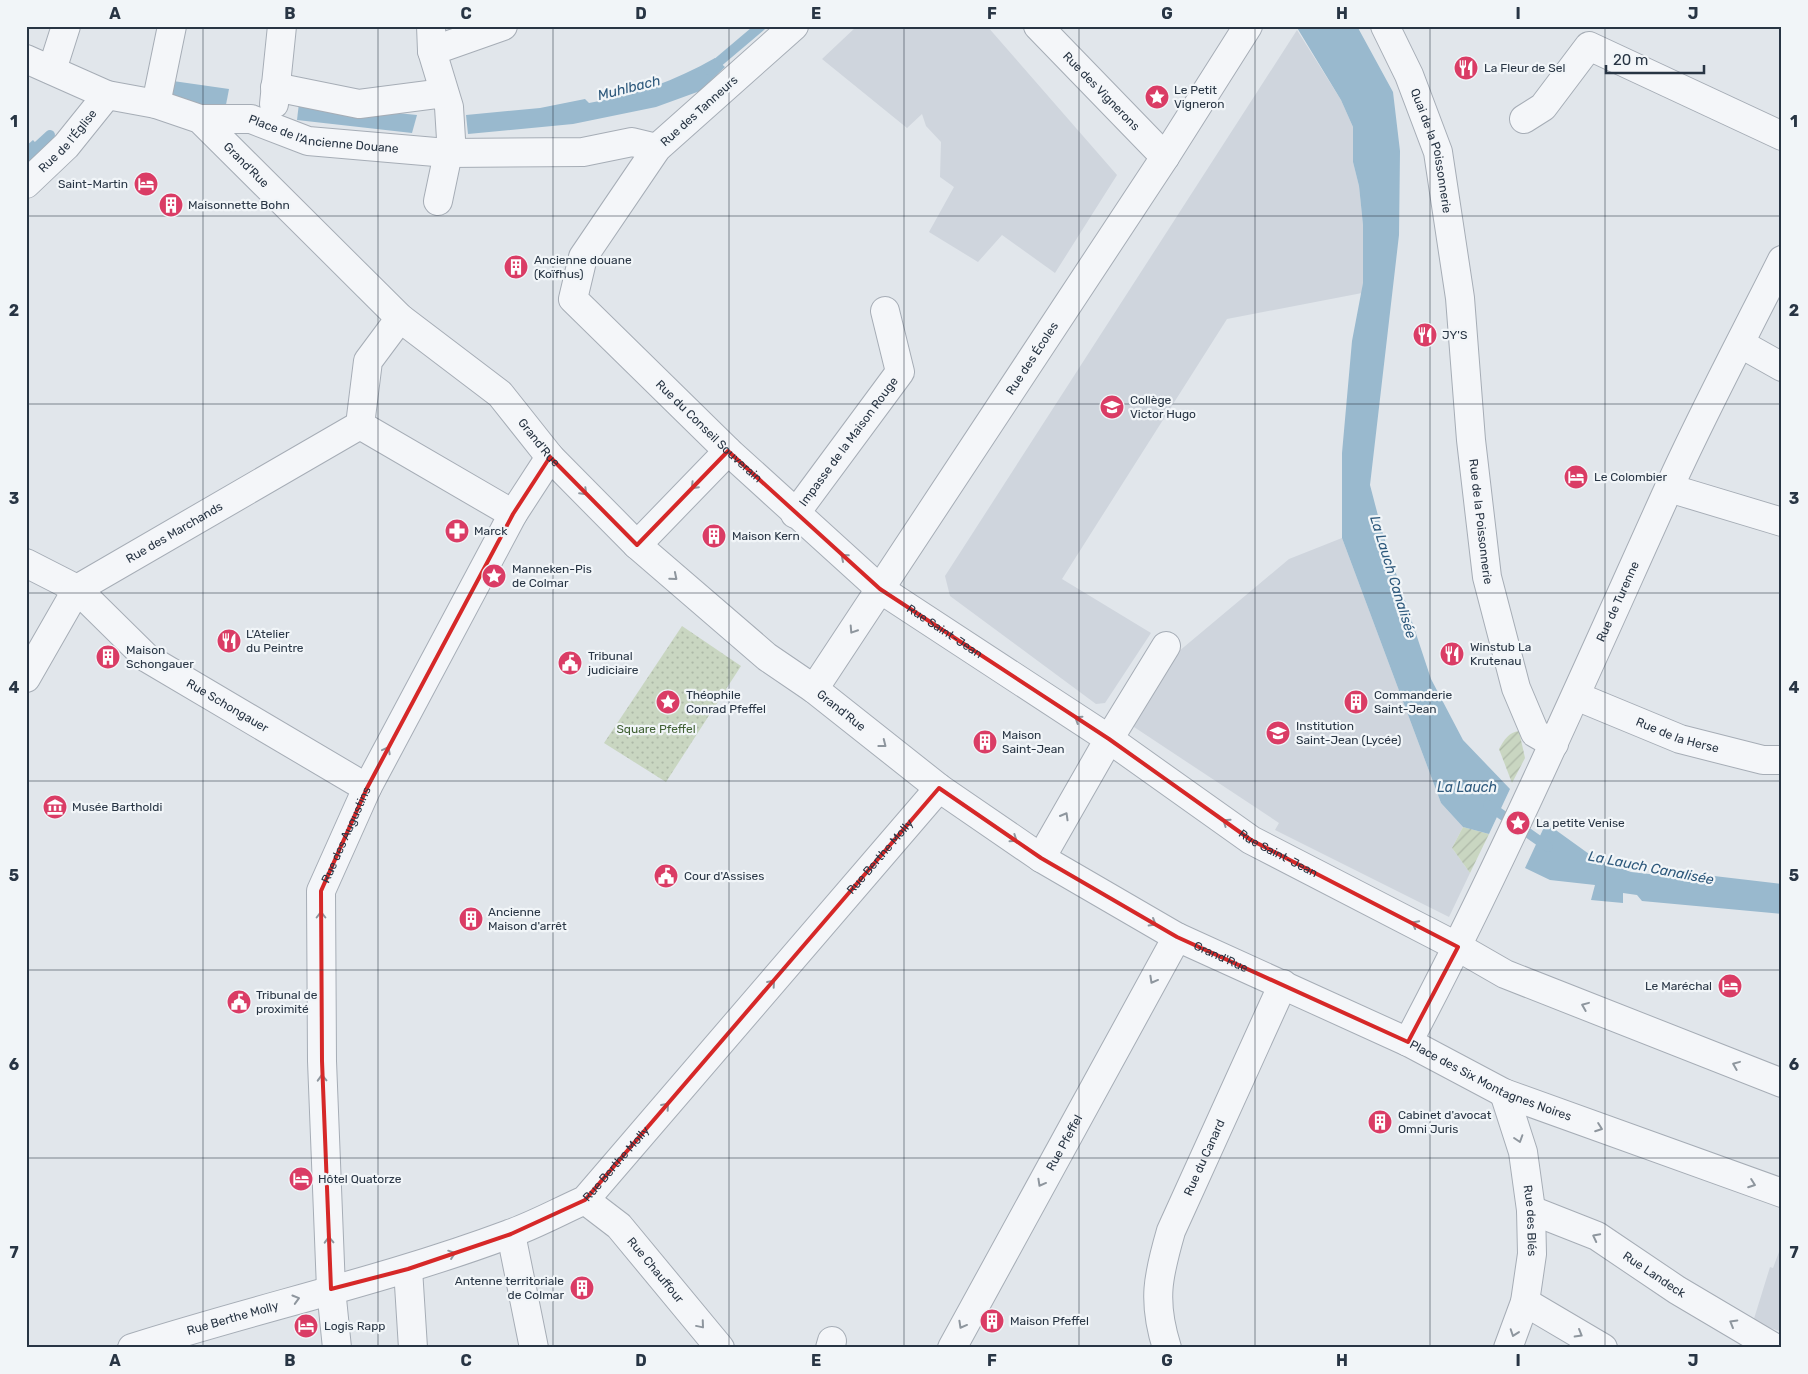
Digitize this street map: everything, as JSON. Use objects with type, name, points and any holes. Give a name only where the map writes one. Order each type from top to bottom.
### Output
[{"type":"street","points":[[52,70],[66,26]]},
{"type":"street","points":[[156,104],[172,26]]},
{"type":"street","points":[[251,119],[273,117],[282,26]]},
{"type":"street","points":[[438,201],[449,146],[446,100],[432,39],[503,26]]},
{"type":"street","name":"Rue des Vignerons","points":[[1038,26],[1165,157]]},
{"type":"street","name":"Rue des Écoles","points":[[814,690],[1165,157],[1248,26]]},
{"type":"street","name":"Quai de la Poissonnerie","points":[[1385,26],[1409,75],[1438,152],[1458,281]]},
{"type":"street","name":"Rue des Tanneurs","points":[[583,257],[657,148],[790,30]]},
{"type":"street","points":[[1524,118],[1542,107],[1588,46],[1782,136]]},
{"type":"street","name":"Grand'Rue","points":[[26,59],[107,94],[156,104],[200,119],[400,318],[500,394],[550,458],[637,545],[767,657],[814,690],[939,788],[1041,858],[1177,937],[1408,1042]]},
{"type":"street","points":[[276,87],[359,104],[446,100]]},
{"type":"street","name":"Rue de l'Église","points":[[26,184],[66,146],[107,94]]},
{"type":"street","name":"Place de l'Ancienne Douane","points":[[200,119],[251,119],[308,141],[584,152],[632,142],[657,148]]},
{"type":"street","name":"Rue du Conseil Souverain","points":[[583,257],[573,299],[728,451],[795,514],[880,589]]},
{"type":"street","name":"Rue de Turenne","points":[[1458,947],[1554,744],[1669,488],[1782,260]]},
{"type":"street","name":"Rue de la Poissonnerie","points":[[1458,281],[1471,440],[1487,577],[1516,688],[1535,733],[1554,744]]},
{"type":"street","name":"Impasse de la Maison Rouge","points":[[795,514],[900,372],[884,311]]},
{"type":"street","points":[[400,318],[368,361],[360,425],[513,514]]},
{"type":"street","points":[[1740,344],[1782,367]]},
{"type":"street","name":"Rue des Marchands","points":[[77,589],[360,425]]},
{"type":"street","points":[[637,545],[728,451]]},
{"type":"street","name":"Rue des Augustins","points":[[336,1348],[331,1289],[322,1061],[321,891],[367,788],[513,514],[550,458]]},
{"type":"street","points":[[1669,488],[1782,522]]},
{"type":"street","name":"Rue Schongauer","points":[[26,563],[77,589],[147,658],[367,788]]},
{"type":"street","points":[[26,678],[77,589]]},
{"type":"street","name":"Rue Saint-Jean","points":[[880,589],[1109,739],[1251,840],[1458,947]]},
{"type":"street","points":[[1041,858],[1109,739],[1166,646]]},
{"type":"street","name":"Rue de la Herse","points":[[1576,696],[1680,739],[1763,760],[1782,760]]},
{"type":"street","name":"Rue Berthe Molly","points":[[132,1348],[201,1337],[331,1289],[408,1269],[511,1234],[585,1200],[939,788]]},
{"type":"street","name":"Rue Pfeffel","points":[[952,1348],[1177,937]]},
{"type":"street","points":[[1458,947],[1505,974],[1782,1083]]},
{"type":"street","name":"Place des Six Montagnes Noires","points":[[1458,947],[1408,1042],[1504,1093],[1782,1193]]},
{"type":"street","name":"Rue du Canard","points":[[1166,1344],[1157,1294],[1160,1267],[1171,1231],[1283,984]]},
{"type":"street","name":"Rue des Blés","points":[[1504,1093],[1523,1152],[1530,1210],[1532,1254],[1524,1302],[1508,1348]]},
{"type":"street","name":"Rue Chauffour","points":[[585,1200],[619,1226],[720,1348]]},
{"type":"street","name":"Rue Landeck","points":[[1530,1210],[1597,1236],[1677,1290],[1775,1348]]},
{"type":"street","points":[[511,1234],[534,1348]]},
{"type":"street","points":[[408,1269],[413,1348]]},
{"type":"street","points":[[1524,1302],[1603,1348]]},
{"type":"highlighted area","points":[[728,451],[880,589],[1109,739],[1251,840],[1458,947],[1408,1042],[1177,937],[1041,858],[939,788],[585,1200],[511,1234],[408,1269],[331,1289],[322,1061],[321,891],[367,788],[513,514],[550,457],[637,545]]},
{"type":"shaded area","points":[[857,26],[987,26],[1117,175],[1055,273],[1002,235],[978,262],[929,232],[954,187],[940,177],[941,142],[926,126],[922,114],[907,128],[822,59]]},
{"type":"shaded area","name":"Collège Victor Hugo","points":[[1297,30],[1341,100],[1353,127],[1353,162],[1359,186],[1363,225],[1365,264],[1362,293],[1227,319],[1062,579],[1151,633],[1105,703],[1096,704],[950,596],[945,576]]},
{"type":"shaded area","name":"Institution Saint-Jean (Lycée)","points":[[1342,538],[1441,803],[1463,827],[1452,848],[1470,873],[1449,917],[1275,830],[1279,823],[1131,725],[1178,652],[1289,559]]},
{"type":"shaded area","points":[[1782,1244],[1782,1332],[1753,1322],[1770,1267],[1773,1268]]},
{"type":"green space","name":"Square Pfeffel","points":[[682,626],[741,666],[666,782],[604,743]]},
{"type":"green space","points":[[1519,731],[1525,758],[1512,783],[1499,749],[1510,735]]},
{"type":"green space","points":[[1463,827],[1489,834],[1470,873],[1452,848]]},
{"type":"water","name":"La Lauch","points":[[1296,26],[1357,26],[1393,92],[1400,151],[1399,235],[1370,485],[1382,531],[1431,679],[1463,740],[1510,789],[1489,834],[1463,827],[1441,803],[1342,538],[1342,453],[1352,341],[1363,283],[1363,225],[1359,186],[1353,162],[1353,127],[1341,100]]},
{"type":"water","points":[[715,58],[725,67],[700,91],[656,107],[573,124],[468,134],[466,115],[540,108],[585,99],[589,103],[606,100],[670,80]]},
{"type":"water","points":[[173,81],[229,89],[225,110],[170,102]]},
{"type":"water","points":[[299,103],[417,115],[412,133],[297,120]]},
{"type":"water","points":[[33,140],[42,150],[26,165],[26,146]]},
{"type":"water","points":[[1546,823],[1596,859],[1631,872],[1667,876],[1697,874],[1782,884],[1782,914],[1642,901],[1637,895],[1623,893],[1623,903],[1591,900],[1595,885],[1550,880],[1525,868]]},
{"type":"waterway","name":"Muhlbach","points":[[709,70],[761,26]]},
{"type":"waterway","name":"Muhlbach","points":[[26,157],[50,135]]},
{"type":"waterway","name":"La Lauch Canalisée","points":[[1488,805],[1548,847]]},
{"type":"place","name":"La Fleur de Sel","points":[[1466,68]]},
{"type":"place","name":"Le Petit Vigneron","points":[[1157,97]]},
{"type":"place","name":"Saint-Martin","points":[[146,184]]},
{"type":"place","name":"Maisonnette Bohn","points":[[171,205]]},
{"type":"place","name":"Ancienne douane (Koïfhus)","points":[[516,267]]},
{"type":"place","name":"JY'S","points":[[1425,335]]},
{"type":"place","name":"Collège Victor Hugo","points":[[1112,407]]},
{"type":"place","name":"Le Colombier","points":[[1576,477]]},
{"type":"place","name":"Marck","points":[[457,531]]},
{"type":"place","name":"Maison Kern","points":[[714,536]]},
{"type":"place","name":"Manneken-Pis de Colmar","points":[[494,576]]},
{"type":"place","name":"L'Atelier du Peintre","points":[[229,641]]},
{"type":"place","name":"Winstub La Krutenau","points":[[1452,654]]},
{"type":"place","name":"Maison Schongauer","points":[[108,657]]},
{"type":"place","name":"Tribunal judiciaire","points":[[570,663]]},
{"type":"place","name":"Théophile Conrad Pfeffel","points":[[668,702]]},
{"type":"place","name":"Commanderie Saint-Jean","points":[[1356,702]]},
{"type":"place","name":"Institution Saint-Jean (Lycée)","points":[[1278,733]]},
{"type":"place","name":"Maison Saint-Jean","points":[[985,742]]},
{"type":"place","name":"Musée Bartholdi","points":[[55,807]]},
{"type":"place","name":"La petite Venise","points":[[1518,823]]},
{"type":"place","name":"Cour d'Assises","points":[[666,876]]},
{"type":"place","name":"Ancienne Maison d'arrêt","points":[[471,919]]},
{"type":"place","name":"Le Maréchal","points":[[1730,986]]},
{"type":"place","name":"Tribunal de proximité","points":[[239,1002]]},
{"type":"place","name":"Cabinet d'avocat Omni Juris","points":[[1380,1122]]},
{"type":"place","name":"Hôtel Quatorze","points":[[301,1179]]},
{"type":"place","name":"Antenne territoriale de Colmar","points":[[582,1288]]},
{"type":"place","name":"Maison Pfeffel","points":[[992,1321]]},
{"type":"place","name":"Logis Rapp","points":[[306,1326]]}]
